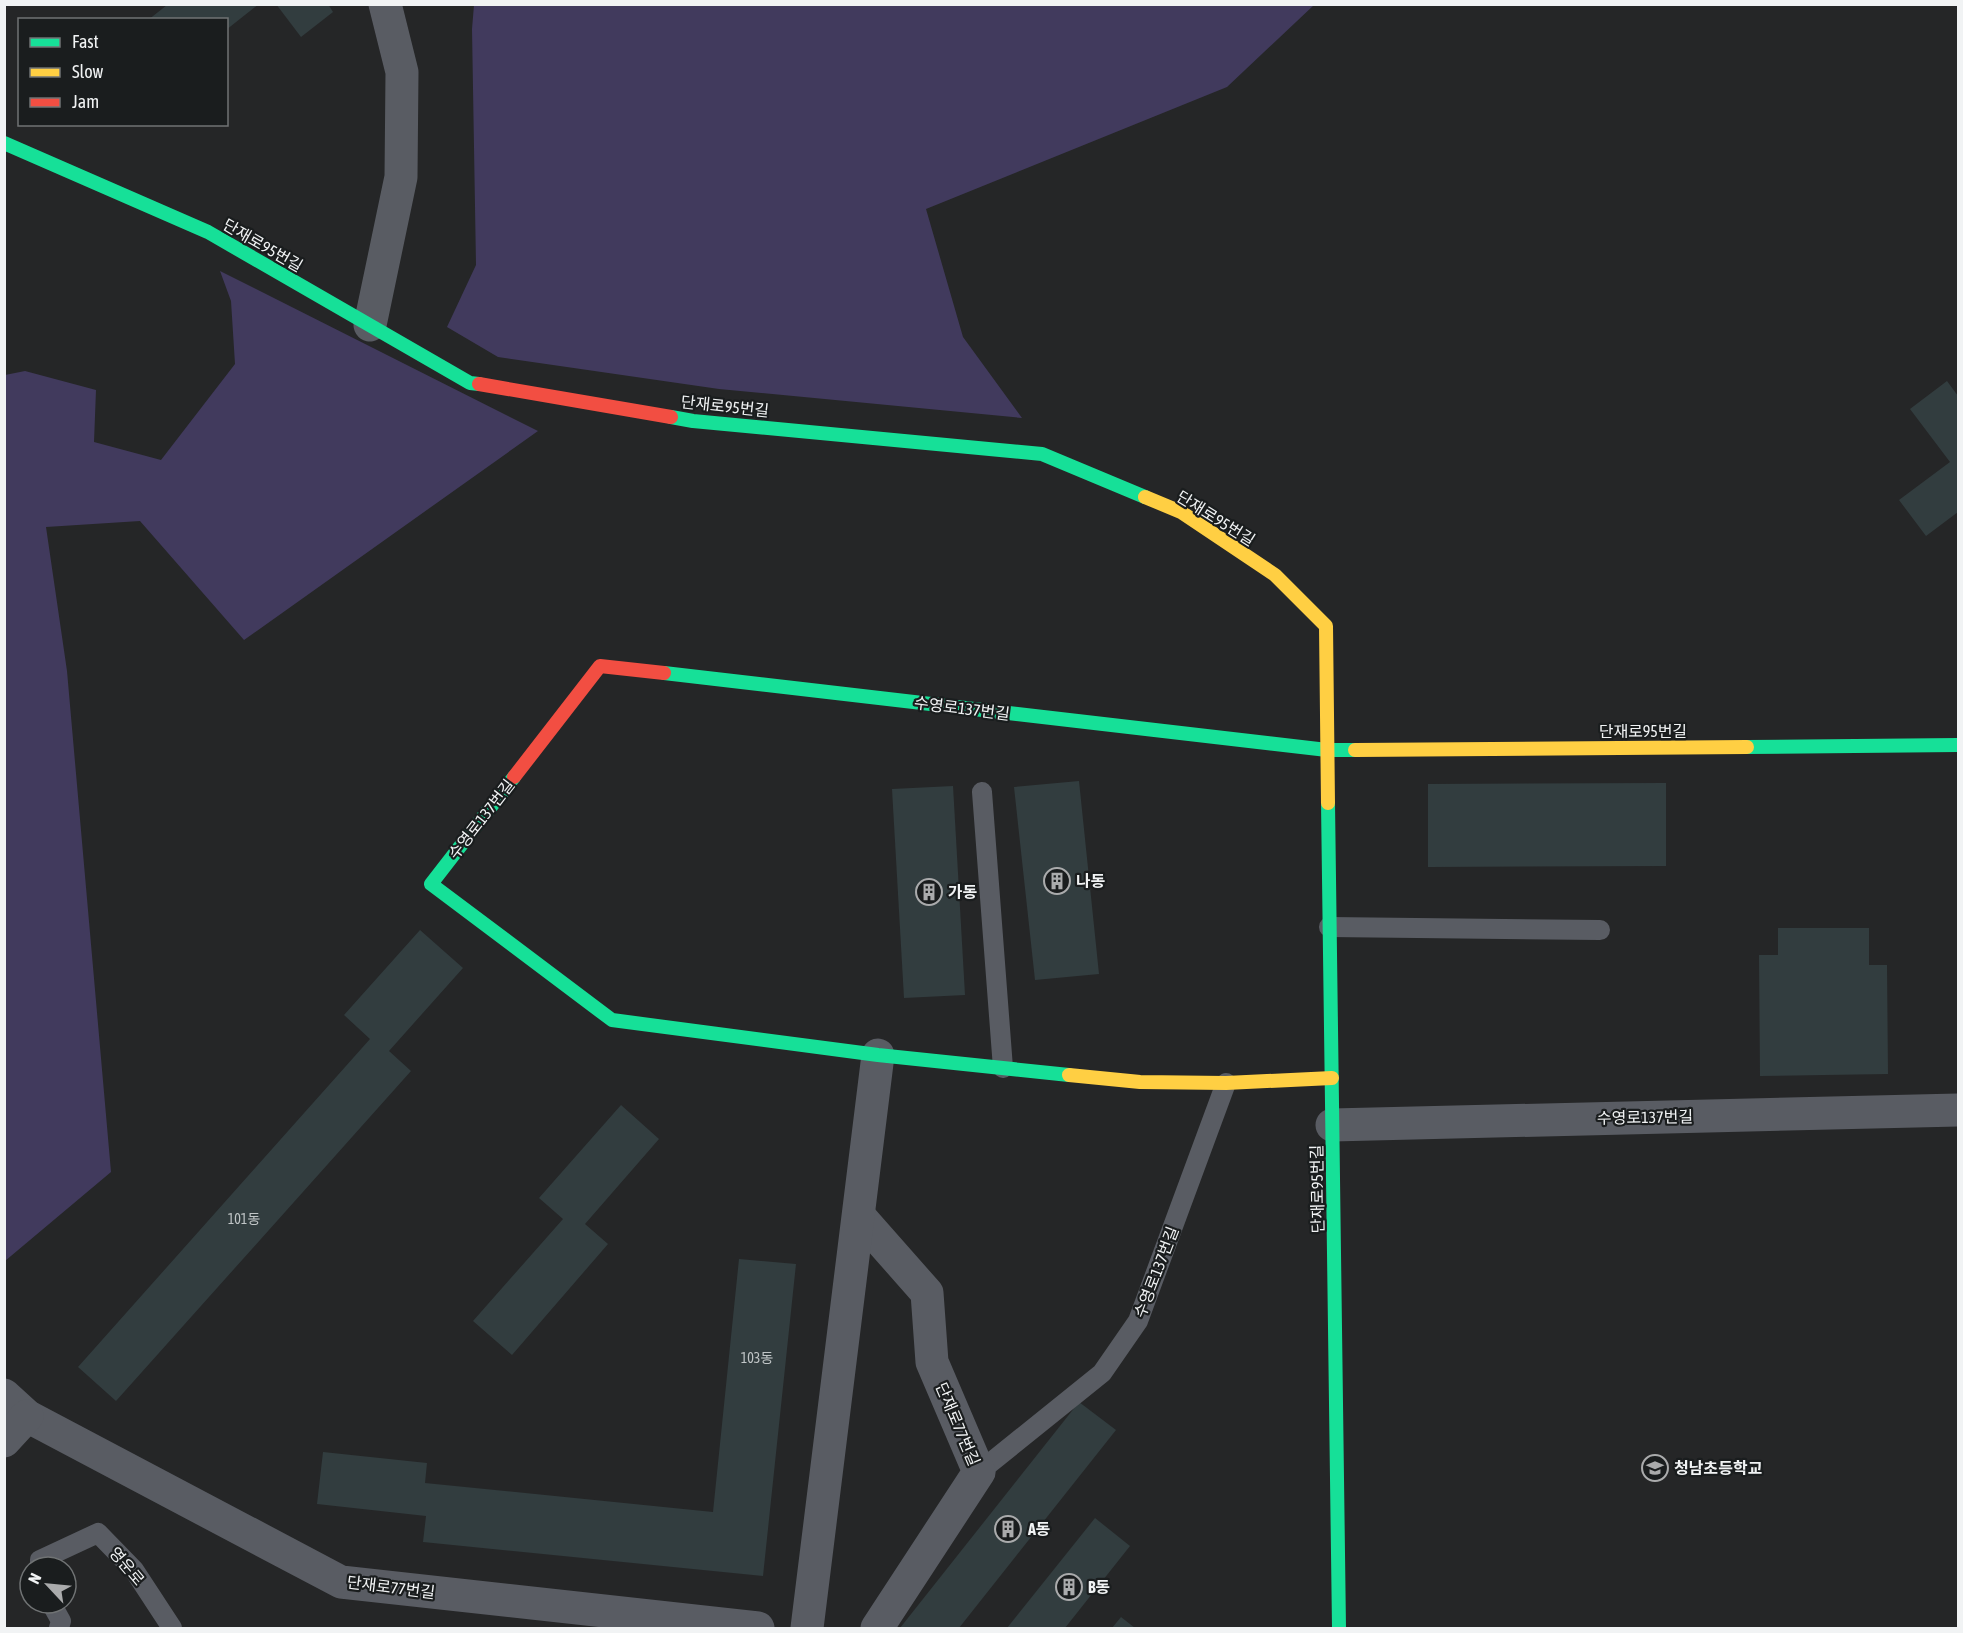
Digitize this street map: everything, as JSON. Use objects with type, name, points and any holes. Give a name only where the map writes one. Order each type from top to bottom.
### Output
[{"type":"street","points":[[370,325],[401,177],[402,72],[385,4]]},
{"type":"street","name":"단재로95번길","points":[[4,143],[208,232],[470,383],[693,421],[1042,454],[1180,512],[1275,575],[1326,626],[1339,1629]]},
{"type":"street","name":"수영로137번길","points":[[1327,750],[600,666],[431,884],[612,1020],[878,1055],[1140,1082],[1226,1083],[1332,1078]]},
{"type":"street","name":"단재로95번길","points":[[1327,750],[1959,745]]},
{"type":"street","points":[[807,1629],[878,1055]]},
{"type":"street","name":"수영로137번길","points":[[1332,1125],[1959,1110]]},
{"type":"street","name":"단재로77번길","points":[[859,1216],[927,1293],[932,1362],[979,1472],[877,1629]]},
{"type":"street","points":[[4,1441],[16,1406]]},
{"type":"street","name":"단재로77번길","points":[[16,1406],[341,1582],[758,1629]]},
{"type":"lane","points":[[982,792],[1003,1068]]},
{"type":"lane","points":[[1329,927],[1599,930]]},
{"type":"lane","name":"수영로137번길","points":[[979,1472],[1102,1373],[1138,1321],[1226,1083]]},
{"type":"lane","name":"영운로","points":[[51,1555],[98,1533],[134,1570],[172,1629]]},
{"type":"lane","points":[[58,1615],[61,1621],[59,1629]]},
{"type":"shaded area","points":[[474,4],[1314,5],[1227,87],[926,209],[963,337],[1022,418],[719,389],[498,357],[447,327],[476,265],[472,29]]},
{"type":"shaded area","points":[[220,271],[538,431],[244,640],[140,521],[46,527],[67,671],[111,1172],[5,1261],[5,375],[25,371],[96,390],[94,442],[161,460],[235,364],[231,301]]},
{"type":"building","points":[[259,4],[228,28],[228,18],[151,18],[167,5]]},
{"type":"building","points":[[276,4],[328,4],[333,12],[301,37]]},
{"type":"building","points":[[1947,381],[1958,396],[1958,512],[1926,536],[1899,500],[1950,462],[1910,409]]},
{"type":"building","name":"나동","points":[[1079,781],[1099,974],[1035,980],[1014,787]]},
{"type":"building","points":[[1666,783],[1666,866],[1428,867],[1428,784]]},
{"type":"building","name":"가동","points":[[953,786],[965,995],[904,998],[892,789]]},
{"type":"building","points":[[1778,928],[1869,928],[1869,965],[1887,965],[1888,1074],[1760,1076],[1759,955],[1778,955]]},
{"type":"building","points":[[420,930],[463,968],[389,1051],[411,1071],[116,1401],[78,1367],[370,1039],[344,1015]]},
{"type":"building","points":[[621,1105],[659,1139],[585,1224],[608,1244],[512,1355],[473,1321],[563,1219],[539,1198]]},
{"type":"building","points":[[739,1259],[796,1264],[763,1576],[423,1542],[426,1516],[317,1504],[323,1452],[427,1463],[425,1483],[713,1512]]},
{"type":"building","name":"A동","points":[[1079,1402],[1116,1430],[959,1628],[900,1628]]},
{"type":"building","name":"B동","points":[[1095,1518],[1130,1546],[1065,1628],[1007,1628]]},
{"type":"building","points":[[1121,1617],[1135,1628],[1112,1628]]},
{"type":"traffic: fast","points":[[4,143],[208,232],[470,383],[479,384]]},
{"type":"traffic: fast","points":[[671,417],[1042,454],[1145,497]]},
{"type":"traffic: fast","points":[[664,673],[1327,750],[1355,750]]},
{"type":"traffic: fast","points":[[1747,747],[1958,745]]},
{"type":"traffic: fast","points":[[514,777],[431,884],[612,1020],[878,1055],[1069,1075]]},
{"type":"traffic: fast","points":[[1328,803],[1339,1628]]},
{"type":"traffic: slow","points":[[1145,497],[1181,512],[1275,575],[1326,626],[1328,803]]},
{"type":"traffic: slow","points":[[1355,750],[1747,747]]},
{"type":"traffic: slow","points":[[1069,1075],[1140,1082],[1226,1083],[1332,1078]]},
{"type":"traffic: jam","points":[[479,384],[671,417]]},
{"type":"traffic: jam","points":[[514,777],[600,666],[664,673]]},
{"type":"place","name":"나동","points":[[1057,881]]},
{"type":"place","name":"가동","points":[[929,892]]},
{"type":"place","name":"청남초등학교","points":[[1655,1468]]},
{"type":"place","name":"A동","points":[[1008,1529]]},
{"type":"place","name":"B동","points":[[1069,1587]]}]
